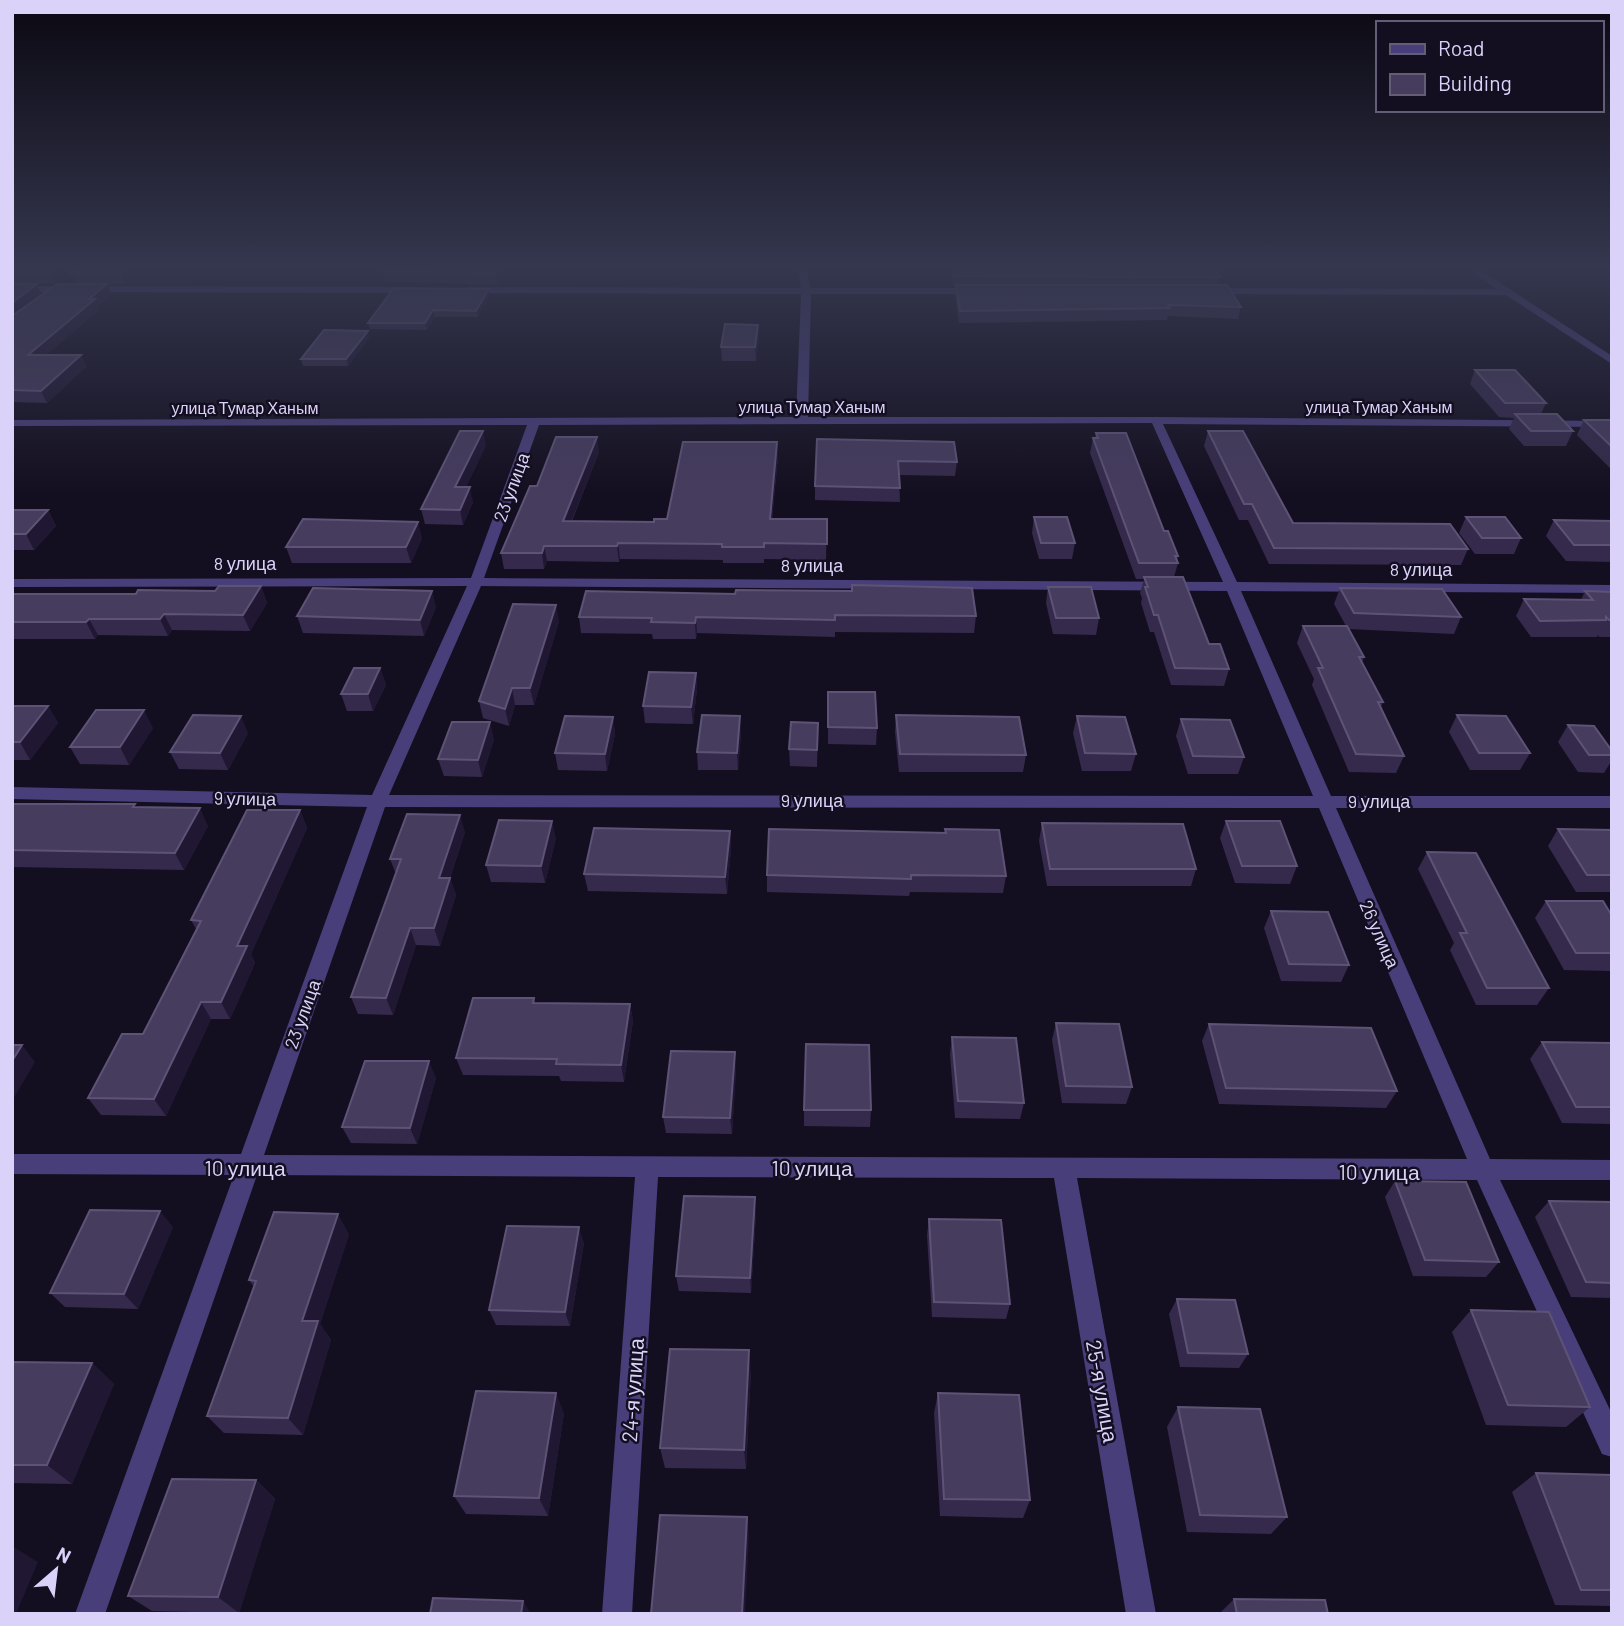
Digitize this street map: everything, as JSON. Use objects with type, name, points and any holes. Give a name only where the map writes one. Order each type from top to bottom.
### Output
[{"type":"street","points":[[802,422],[804,341]]},
{"type":"street","points":[[1581,341],[1612,361]]},
{"type":"street","name":"улица Тумар Ханым","points":[[12,423],[1156,421],[1612,424]]},
{"type":"street","name":"26 улица","points":[[1156,421],[1232,587],[1321,800],[1484,1171],[1612,1444]]},
{"type":"street","name":"23 улица","points":[[90,1614],[378,801],[476,582],[534,423]]},
{"type":"street","name":"8 улица","points":[[12,583],[476,582],[1612,589]]},
{"type":"street","name":"9 улица","points":[[12,793],[378,801],[1612,802]]},
{"type":"street","name":"10 улица","points":[[12,1164],[248,1168],[647,1166],[1612,1170]]},
{"type":"street","name":"24-я улица","points":[[617,1614],[647,1166]]},
{"type":"street","name":"25-я улица","points":[[1064,1169],[1141,1614]]},
{"type":"building","points":[[12,341],[45,341],[28,355],[81,355],[41,391],[12,390]]},
{"type":"building","points":[[315,341],[360,341],[346,359],[301,359]]},
{"type":"building","points":[[722,341],[756,341],[755,347],[721,347]]},
{"type":"building","points":[[1475,370],[1515,370],[1546,403],[1505,403]]},
{"type":"building","points":[[1515,414],[1557,414],[1573,431],[1531,431]]},
{"type":"building","points":[[1584,420],[1612,420],[1612,447]]},
{"type":"building","points":[[460,431],[483,431],[455,487],[470,487],[460,510],[421,509]]},
{"type":"building","points":[[1208,431],[1243,431],[1293,523],[1450,524],[1468,549],[1274,548],[1252,504],[1244,504]]},
{"type":"building","points":[[1096,433],[1126,433],[1164,531],[1168,531],[1178,556],[1175,556],[1178,563],[1139,563],[1093,438],[1098,438]]},
{"type":"building","points":[[556,437],[597,437],[563,521],[654,522],[654,519],[667,519],[683,442],[777,442],[770,519],[827,519],[827,544],[764,543],[764,547],[722,547],[722,544],[618,543],[617,546],[544,546],[542,553],[501,553],[530,486],[537,486]]},
{"type":"building","points":[[817,439],[954,442],[957,462],[898,461],[900,488],[815,486]]},
{"type":"building","points":[[12,510],[48,510],[26,534],[12,534]]},
{"type":"building","points":[[1034,517],[1067,517],[1075,543],[1041,543]]},
{"type":"building","points":[[1466,517],[1505,517],[1521,538],[1482,538]]},
{"type":"building","points":[[303,519],[418,522],[406,547],[286,547]]},
{"type":"building","points":[[1554,520],[1612,521],[1612,545],[1574,545]]},
{"type":"building","points":[[1144,577],[1183,577],[1209,644],[1220,644],[1229,669],[1175,668],[1158,615],[1154,615]]},
{"type":"building","points":[[852,585],[972,588],[976,616],[835,615],[835,620],[696,617],[695,623],[651,622],[652,618],[579,617],[586,591],[735,594],[736,590],[852,591]]},
{"type":"building","points":[[219,586],[261,586],[243,615],[164,614],[160,619],[12,622],[12,594],[136,594],[138,590],[215,591]]},
{"type":"building","points":[[1048,587],[1091,587],[1099,618],[1056,618]]},
{"type":"building","points":[[313,588],[432,591],[420,620],[297,616]]},
{"type":"building","points":[[1340,588],[1442,589],[1461,617],[1354,613]]},
{"type":"building","points":[[1585,591],[1612,592],[1612,620],[1606,617],[1606,620],[1540,621],[1524,599],[1593,600]]},
{"type":"building","points":[[513,604],[556,605],[530,688],[512,688],[505,709],[479,701]]},
{"type":"building","points":[[1303,626],[1347,626],[1364,657],[1359,657],[1383,702],[1378,702],[1404,756],[1356,754],[1318,668],[1323,668]]},
{"type":"building","points":[[354,668],[380,668],[368,694],[341,694]]},
{"type":"building","points":[[649,672],[696,673],[691,707],[643,706]]},
{"type":"building","points":[[828,692],[875,692],[877,728],[828,727]]},
{"type":"building","points":[[12,706],[48,706],[20,742],[12,742]]},
{"type":"building","points":[[96,710],[144,710],[120,747],[70,747]]},
{"type":"building","points":[[193,715],[241,716],[220,753],[170,752]]},
{"type":"building","points":[[702,715],[740,716],[737,753],[697,752]]},
{"type":"building","points":[[896,715],[1019,717],[1026,755],[900,754]]},
{"type":"building","points":[[1457,715],[1506,716],[1530,753],[1479,753]]},
{"type":"building","points":[[565,716],[613,717],[605,754],[555,753]]},
{"type":"building","points":[[1077,716],[1125,717],[1136,754],[1085,753]]},
{"type":"building","points":[[1181,719],[1230,720],[1244,757],[1193,756]]},
{"type":"building","points":[[452,722],[490,722],[478,760],[438,759]]},
{"type":"building","points":[[791,722],[818,723],[817,750],[789,749]]},
{"type":"building","points":[[1568,725],[1594,726],[1612,751],[1612,755],[1589,755]]},
{"type":"building","points":[[12,804],[135,804],[133,807],[200,808],[175,853],[12,850]]},
{"type":"building","points":[[247,810],[300,810],[237,946],[247,946],[221,1002],[201,1002],[154,1099],[88,1098],[122,1034],[143,1034],[201,921],[191,920]]},
{"type":"building","points":[[407,814],[460,815],[439,878],[450,878],[434,928],[410,928],[386,998],[351,997],[401,859],[390,859]]},
{"type":"building","points":[[499,820],[552,821],[541,866],[486,865]]},
{"type":"building","points":[[1226,821],[1280,821],[1297,866],[1242,866]]},
{"type":"building","points":[[1042,823],[1183,824],[1196,869],[1050,869]]},
{"type":"building","points":[[594,828],[730,831],[725,877],[584,874]]},
{"type":"building","points":[[769,829],[946,833],[945,829],[999,830],[1006,876],[911,875],[911,879],[767,875]]},
{"type":"building","points":[[1558,829],[1612,830],[1612,875],[1587,875]]},
{"type":"building","points":[[1427,852],[1476,853],[1549,988],[1487,988],[1460,933],[1467,933]]},
{"type":"building","points":[[1546,901],[1603,901],[1612,916],[1612,953],[1576,953]]},
{"type":"building","points":[[1271,911],[1328,912],[1349,965],[1289,964]]},
{"type":"building","points":[[473,998],[534,998],[533,1003],[630,1004],[621,1065],[556,1064],[557,1059],[456,1058]]},
{"type":"building","points":[[1056,1023],[1119,1024],[1132,1087],[1066,1086]]},
{"type":"building","points":[[1209,1024],[1371,1028],[1397,1091],[1226,1088]]},
{"type":"building","points":[[952,1037],[1016,1038],[1024,1103],[958,1101]]},
{"type":"building","points":[[1542,1042],[1612,1043],[1612,1107],[1576,1107]]},
{"type":"building","points":[[806,1044],[869,1045],[871,1110],[804,1110]]},
{"type":"building","points":[[12,1045],[22,1045],[12,1061]]},
{"type":"building","points":[[671,1051],[735,1052],[730,1118],[663,1117]]},
{"type":"building","points":[[365,1061],[429,1061],[410,1128],[342,1127]]},
{"type":"building","points":[[1395,1181],[1466,1182],[1499,1262],[1425,1260]]},
{"type":"building","points":[[684,1196],[755,1197],[750,1278],[676,1276]]},
{"type":"building","points":[[1549,1201],[1612,1202],[1612,1283],[1586,1282]]},
{"type":"building","points":[[90,1210],[160,1211],[124,1294],[50,1293]]},
{"type":"building","points":[[274,1212],[338,1214],[302,1321],[318,1321],[288,1418],[207,1416],[256,1281],[249,1280]]},
{"type":"building","points":[[929,1219],[1001,1220],[1010,1304],[934,1302]]},
{"type":"building","points":[[507,1226],[579,1227],[565,1312],[489,1310]]},
{"type":"building","points":[[1177,1299],[1235,1300],[1248,1354],[1188,1353]]},
{"type":"building","points":[[1471,1310],[1549,1312],[1590,1407],[1508,1405]]},
{"type":"building","points":[[670,1349],[749,1350],[744,1450],[660,1448]]},
{"type":"building","points":[[13,1362],[92,1363],[47,1465],[12,1465]]},
{"type":"building","points":[[476,1391],[556,1393],[539,1498],[454,1496]]},
{"type":"building","points":[[938,1393],[1019,1395],[1030,1500],[944,1499]]},
{"type":"building","points":[[1178,1407],[1260,1409],[1287,1517],[1200,1515]]},
{"type":"building","points":[[1536,1473],[1612,1475],[1612,1590],[1581,1590]]},
{"type":"building","points":[[172,1479],[256,1480],[218,1597],[128,1596]]},
{"type":"building","points":[[660,1515],[747,1517],[742,1614],[651,1614]]},
{"type":"building","points":[[433,1598],[523,1601],[521,1614],[430,1614]]},
{"type":"building","points":[[1234,1599],[1325,1600],[1328,1614],[1237,1614]]}]
